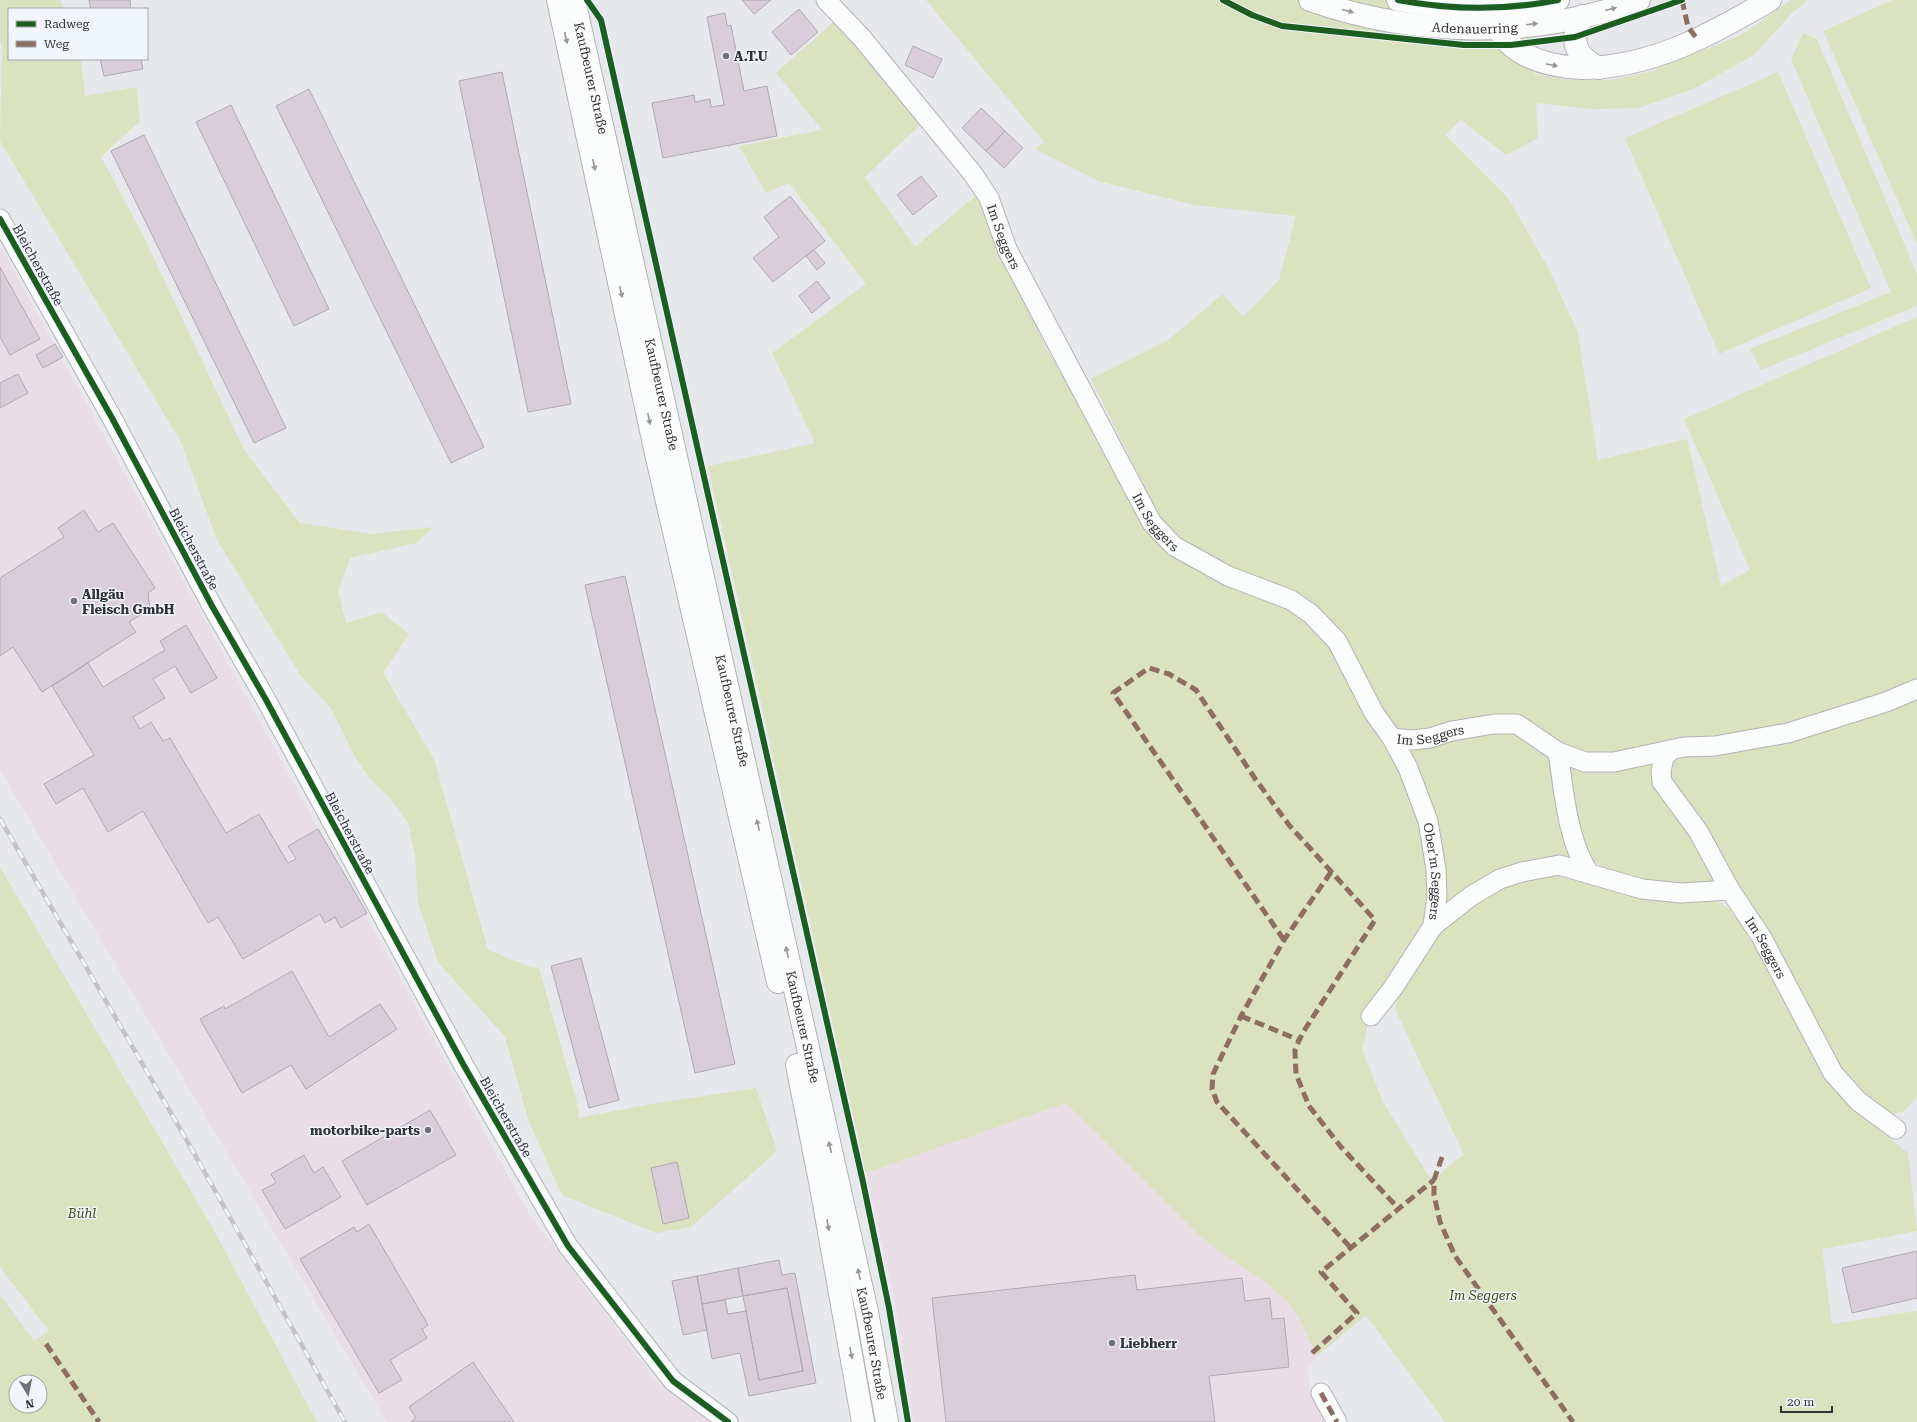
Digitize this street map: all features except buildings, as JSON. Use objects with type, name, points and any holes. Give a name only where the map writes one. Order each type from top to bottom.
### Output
[{"type":"main road","name":"Kaufbeurer Straße","points":[[558,0],[657,458],[797,1065],[822,1187],[863,1422]]},
{"type":"main road","name":"Kaufbeurer Straße","points":[[574,0],[867,1312],[887,1422]]},
{"type":"main road","name":"Adenauerring","points":[[1310,0],[1388,21],[1468,29],[1498,28],[1583,16],[1617,8],[1639,0]]},
{"type":"main road","name":"Adenauerring","points":[[1398,0],[1432,6],[1471,9],[1558,0]]},
{"type":"main road","points":[[1498,28],[1511,45],[1539,62],[1567,68],[1599,68],[1637,62],[1698,40],[1770,0]]},
{"type":"main road","points":[[1583,16],[1576,27],[1576,46],[1586,62],[1599,68]]},
{"type":"street","name":"Im Seggers","points":[[826,0],[862,38],[973,174],[989,198],[1007,249],[1152,523],[1174,546],[1228,576],[1290,600],[1311,614],[1337,641],[1374,713],[1392,738],[1412,740],[1494,724],[1517,724],[1558,752],[1585,762],[1614,762],[1684,748],[1715,746],[1788,733],[1886,702],[1917,689]]},
{"type":"street","name":"Bleicherstraße","points":[[0,219],[112,418],[212,606],[265,698],[463,1064],[568,1246],[673,1381],[728,1422]]},
{"type":"street","name":"Ober'm Seggers","points":[[1371,1016],[1397,982],[1433,926],[1436,897],[1436,869],[1428,821],[1408,768],[1392,738]]},
{"type":"street","points":[[1558,752],[1575,846],[1580,860],[1589,873]]},
{"type":"street","name":"Im Seggers","points":[[1669,752],[1664,758],[1661,771],[1662,782],[1698,831],[1730,890],[1762,938],[1833,1073],[1858,1101],[1896,1129]]},
{"type":"street","points":[[1433,926],[1471,896],[1500,879],[1515,874],[1559,866],[1589,873],[1611,881],[1642,889],[1681,893],[1730,890]]},
{"type":"street","points":[[1321,1393],[1337,1422]]},
{"type":"shaded area","points":[[0,245],[528,1212],[656,1381],[710,1422],[387,1422],[0,770]]},
{"type":"shaded area","points":[[1066,1103],[1204,1240],[1270,1286],[1288,1302],[1302,1324],[1317,1356],[1307,1368],[1311,1396],[1325,1422],[913,1422],[896,1308],[866,1173]]},
{"type":"green space","points":[[0,0],[60,0],[64,8],[8,8],[8,60],[81,60],[85,96],[137,87],[140,121],[101,157],[143,235],[244,450],[300,523],[372,534],[434,527],[416,543],[350,558],[338,591],[346,623],[382,612],[409,634],[383,673],[434,759],[488,950],[530,967],[539,968],[579,1110],[578,1118],[657,1103],[756,1088],[777,1151],[691,1227],[657,1233],[562,1195],[529,1122],[505,1037],[438,962],[418,903],[415,856],[408,823],[390,798],[370,779],[355,757],[331,708],[301,676],[217,540],[181,442],[0,141],[2,44],[0,41]]},
{"type":"green space","points":[[926,0],[1533,0],[1530,5],[1534,74],[1570,80],[1612,80],[1652,71],[1743,34],[1791,0],[1808,0],[1792,13],[1754,55],[1693,89],[1639,108],[1592,109],[1536,103],[1538,138],[1506,155],[1461,120],[1445,135],[1508,198],[1550,271],[1578,333],[1598,460],[1687,439],[1721,586],[1750,570],[1684,419],[1917,317],[1917,680],[1884,695],[1786,725],[1714,738],[1674,739],[1614,756],[1585,755],[1559,745],[1538,728],[1428,732],[1396,731],[1377,711],[1342,639],[1177,535],[1159,516],[1091,379],[1168,340],[1223,294],[1243,317],[1279,280],[1296,216],[1195,205],[1098,181],[1035,149],[1044,142]]},
{"type":"green space","points":[[1893,0],[1917,0],[1917,244],[1823,31]]},
{"type":"green space","points":[[837,19],[923,122],[865,177],[915,247],[979,193],[1045,346],[1118,468],[1147,526],[1286,604],[1326,637],[1388,741],[1422,822],[1431,896],[1422,930],[1370,1017],[1362,1049],[1383,1102],[1430,1178],[1435,1180],[1447,1167],[1464,1155],[1395,1009],[1400,990],[1440,932],[1474,903],[1503,885],[1560,872],[1721,903],[1740,916],[1851,1107],[1908,1153],[1917,1231],[1822,1249],[1832,1324],[1917,1311],[1917,1422],[1445,1422],[1366,1315],[1317,1356],[1302,1324],[1288,1302],[1270,1286],[1204,1240],[1066,1103],[866,1173],[708,466],[815,443],[772,353],[866,284],[789,183],[766,193],[739,146],[822,130],[776,73]]},
{"type":"green space","points":[[1803,33],[1817,39],[1917,274],[1917,306],[1761,370],[1750,349],[1891,292],[1791,59]]},
{"type":"green space","points":[[1778,72],[1871,288],[1719,354],[1625,138]]},
{"type":"green space","points":[[1917,697],[1917,1098],[1902,1112],[1889,1114],[1860,1094],[1839,1068],[1668,774],[1672,762],[1678,756]]},
{"type":"green space","points":[[1516,731],[1548,755],[1553,763],[1572,861],[1447,909],[1442,895],[1406,753],[1414,747],[1426,742],[1441,739],[1474,734]]},
{"type":"green space","points":[[1646,762],[1653,766],[1694,833],[1715,880],[1707,887],[1680,887],[1614,874],[1594,862],[1585,851],[1566,771],[1572,768]]},
{"type":"green space","name":"Bühl","points":[[0,867],[212,1227],[317,1422],[0,1422],[0,1295],[34,1341],[49,1331],[0,1267]]},
{"type":"railway","points":[[0,819],[182,1132],[345,1422]]},
{"type":"marked path","points":[[1682,0],[1688,27],[1698,40]]},
{"type":"marked path","points":[[1284,940],[1113,693],[1149,668],[1169,674],[1196,690],[1256,780],[1289,825],[1375,920],[1302,1034],[1295,1050],[1296,1074],[1309,1106],[1341,1147],[1399,1209]]},
{"type":"marked path","points":[[1331,872],[1284,940],[1241,1016],[1213,1074],[1212,1089],[1217,1102],[1351,1248]]},
{"type":"marked path","points":[[1241,1016],[1299,1040]]},
{"type":"marked path","points":[[1442,1157],[1434,1180],[1434,1195],[1440,1222],[1455,1256],[1573,1422]]},
{"type":"marked path","points":[[1312,1353],[1357,1313],[1321,1272],[1434,1180]]},
{"type":"marked path","points":[[46,1344],[99,1422]]},
{"type":"marked path","points":[[1321,1393],[1337,1422]]},
{"type":"cycle path","points":[[587,0],[601,20],[863,1182],[889,1308],[908,1422]]},
{"type":"cycle path","points":[[1223,0],[1252,15],[1282,26],[1464,45],[1511,45],[1575,37],[1682,0]]},
{"type":"cycle path","points":[[1398,0],[1438,6],[1478,8],[1518,6],[1558,0]]},
{"type":"cycle path","points":[[0,219],[112,418],[212,606],[265,698],[463,1064],[568,1246],[673,1381],[728,1422]]},
{"type":"place","name":"A.T.U","points":[[726,56]]},
{"type":"place","name":"Allgäu Fleisch GmbH","points":[[74,601]]},
{"type":"place","name":"motorbike-parts","points":[[428,1130]]},
{"type":"place","name":"Liebherr","points":[[1112,1343]]}]
